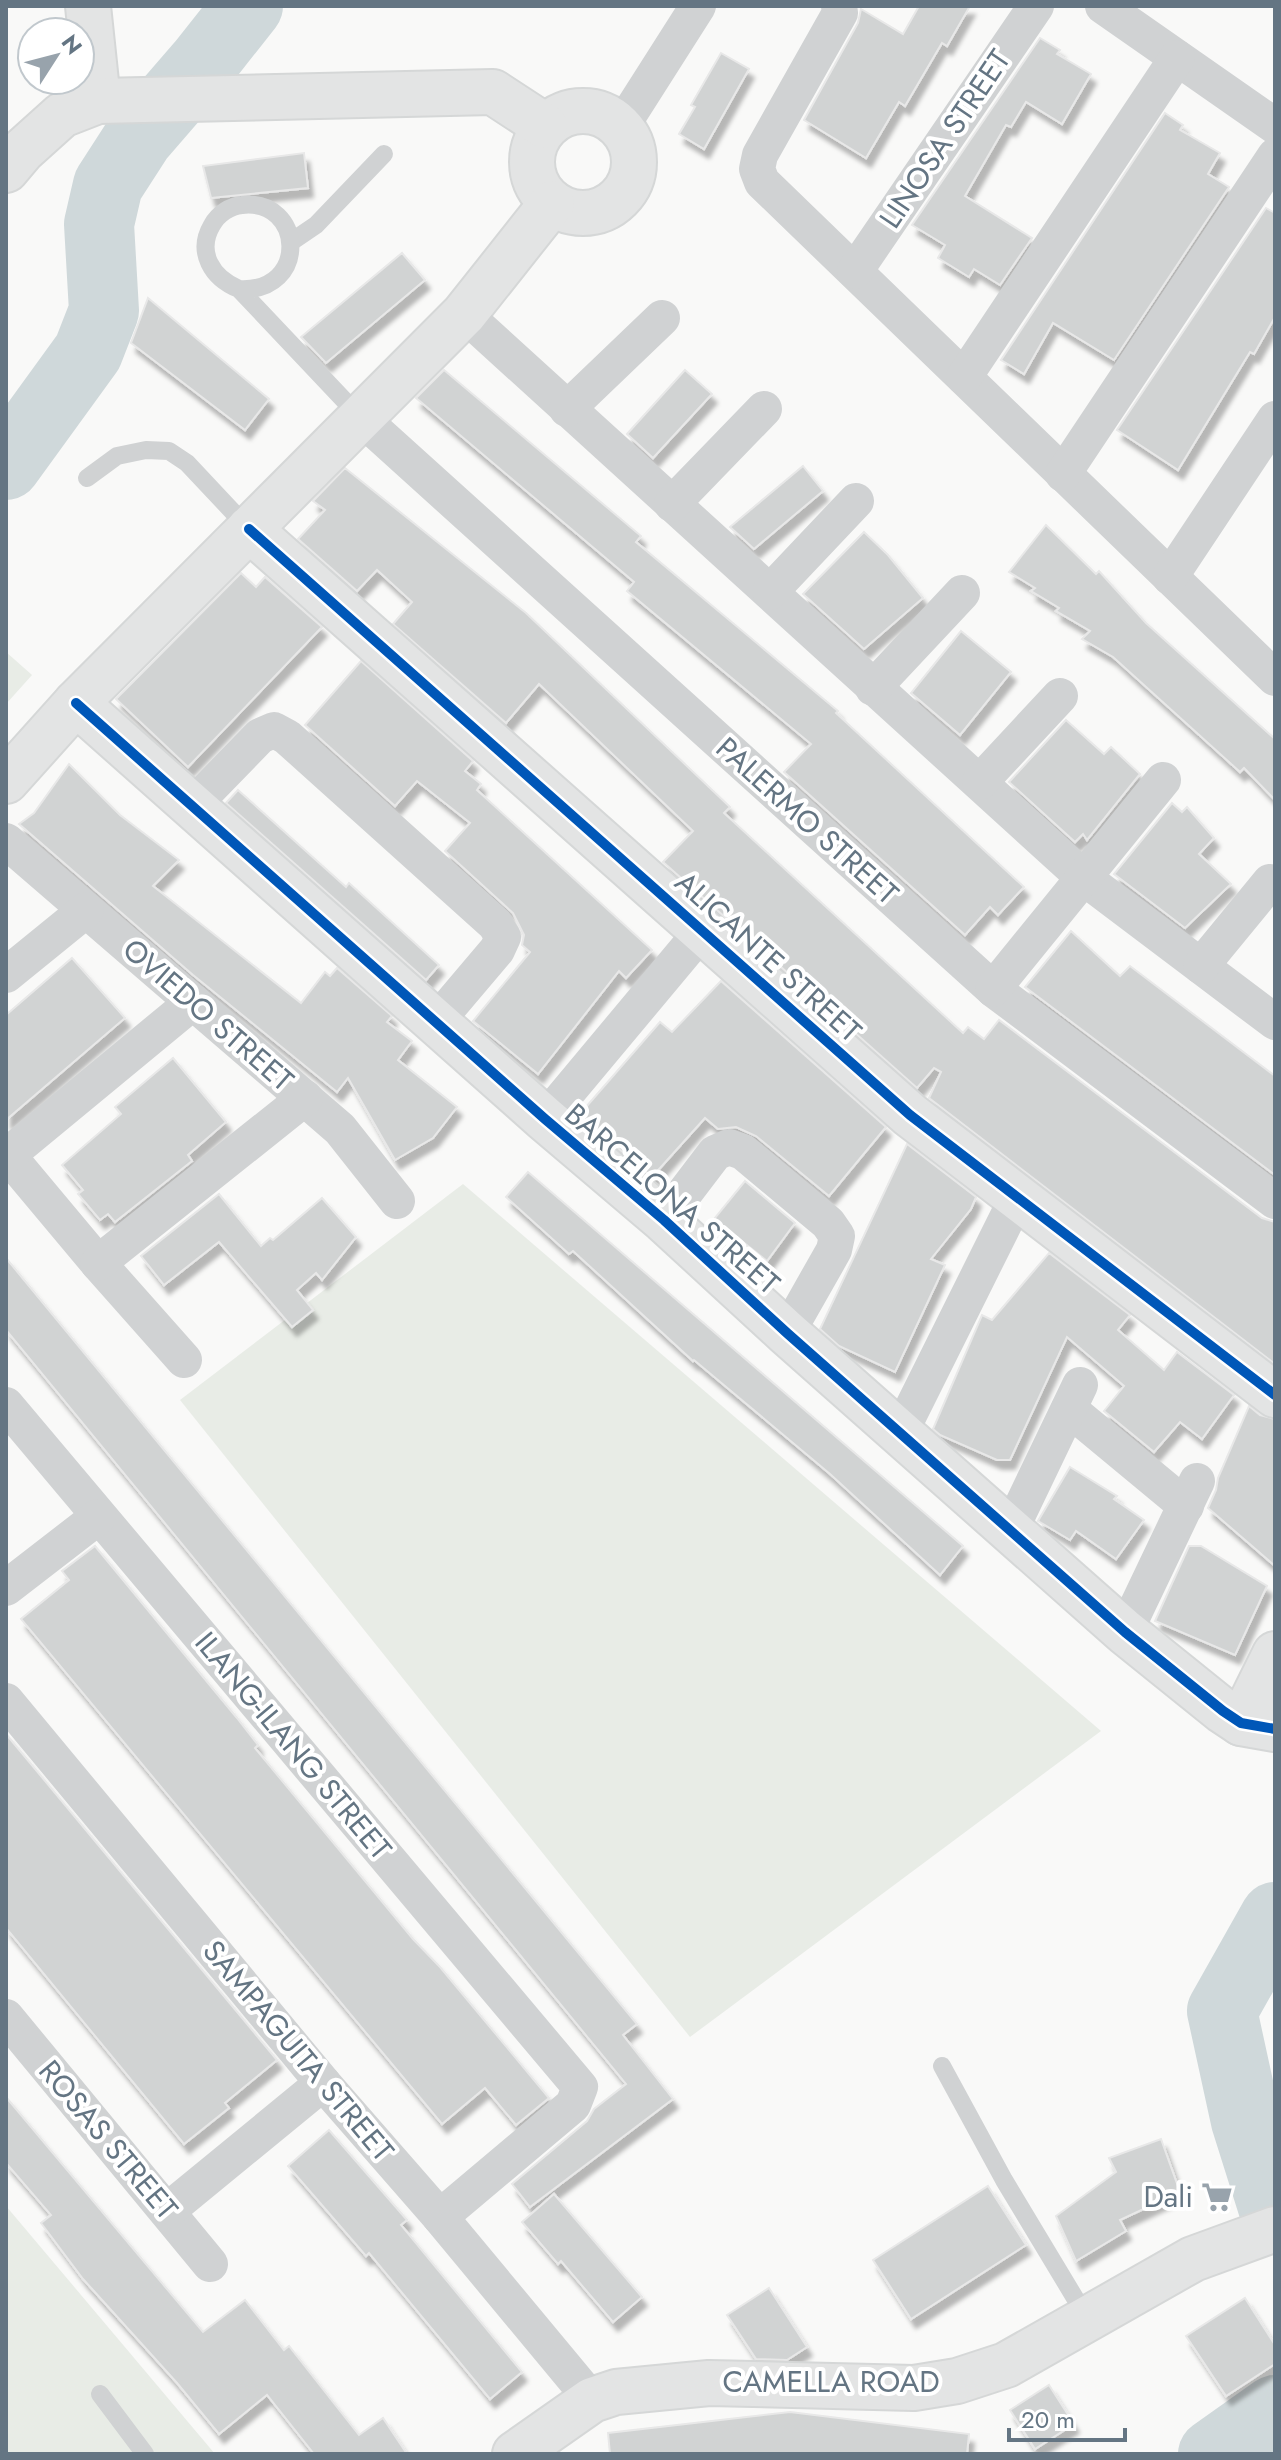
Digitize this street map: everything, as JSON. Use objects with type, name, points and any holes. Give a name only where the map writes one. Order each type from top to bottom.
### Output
[{"type":"street","points":[[88,6],[118,101]]},
{"type":"street","points":[[621,127],[698,6]]},
{"type":"street","points":[[839,6],[840,13],[760,155],[757,169],[762,182],[1273,673]]},
{"type":"street","name":"LINOSA STREET","points":[[855,271],[1036,6]]},
{"type":"street","points":[[1103,6],[1275,126]]},
{"type":"street","points":[[964,377],[1177,58]]},
{"type":"street","points":[[11,154],[62,115],[118,101],[493,92],[545,126]]},
{"type":"street","points":[[575,111],[592,111],[608,116],[621,127],[631,141],[635,158],[633,174],[616,202],[601,210],[584,213],[552,203],[540,190],[533,174],[532,158],[536,141],[545,126],[559,116],[575,111]]},
{"type":"street","points":[[1063,474],[1275,156]]},
{"type":"street","points":[[6,781],[76,703],[464,314],[552,203]]},
{"type":"street","points":[[464,314],[1084,878],[1275,1022]]},
{"type":"street","points":[[567,409],[662,318]]},
{"type":"street","points":[[672,504],[764,409]]},
{"type":"street","name":"PALERMO STREET","points":[[360,417],[993,989],[1275,1201]]},
{"type":"street","points":[[1170,577],[1275,419]]},
{"type":"street","points":[[770,592],[856,501]]},
{"type":"street","name":"ALICANTE STREET","points":[[249,529],[910,1115],[1275,1395]]},
{"type":"street","points":[[873,688],[962,593]]},
{"type":"street","points":[[980,782],[1060,696]]},
{"type":"street","name":"BARCELONA STREET","points":[[76,703],[545,1119],[664,1220],[1125,1632],[1223,1711],[1258,1726]]},
{"type":"street","points":[[192,806],[260,736],[274,730],[287,737],[495,924],[503,937],[497,950],[436,1022]]},
{"type":"street","points":[[993,989],[1163,780]]},
{"type":"street","name":"OVIEDO STREET","points":[[6,841],[340,1129],[397,1201]]},
{"type":"street","points":[[1201,966],[1270,882]]},
{"type":"street","points":[[6,975],[86,910]]},
{"type":"street","points":[[545,1119],[702,931]]},
{"type":"street","points":[[184,1360],[7,1154],[193,1002]]},
{"type":"street","points":[[98,1263],[305,1098]]},
{"type":"street","points":[[664,1220],[715,1153],[729,1147],[743,1152],[828,1223],[837,1236],[834,1250],[787,1333]]},
{"type":"street","points":[[900,1433],[1017,1198]]},
{"type":"street","points":[[1010,1531],[1075,1397],[1192,1494],[1125,1632]]},
{"type":"street","name":"ILANG-ILANG STREET","points":[[6,1405],[580,2087],[573,2105],[440,2217]]},
{"type":"street","points":[[6,1588],[98,1517]]},
{"type":"street","points":[[1258,1726],[1275,1654]]},
{"type":"street","name":"SAMPAGUITA STREET","points":[[6,1701],[323,2083],[440,2217],[592,2400]]},
{"type":"street","name":"ROSAS STREET","points":[[6,2017],[210,2264]]},
{"type":"street","points":[[167,2211],[323,2083]]},
{"type":"street","name":"CAMELLA ROAD","points":[[515,2454],[592,2400],[616,2392],[709,2383],[914,2388],[957,2381],[1006,2365],[1193,2259],[1260,2234]]},
{"type":"lane","points":[[291,242],[316,225],[384,154]]},
{"type":"lane","points":[[252,204],[277,215],[286,226],[291,242],[287,265],[271,284],[256,290],[239,289],[226,284],[215,274],[205,247],[215,220],[226,210],[252,204]]},
{"type":"lane","points":[[239,289],[360,417]]},
{"type":"lane","points":[[87,478],[117,456],[146,450],[169,451],[187,463],[249,529]]},
{"type":"lane","points":[[942,2066],[1004,2180],[1087,2318]]},
{"type":"lane","points":[[100,2394],[145,2454]]},
{"type":"shaded area","points":[[6,652],[32,675],[6,704]]},
{"type":"shaded area","points":[[463,1184],[1101,1731],[690,2037],[180,1400]]},
{"type":"shaded area","points":[[6,2206],[215,2454],[6,2454]]},
{"type":"building","points":[[919,6],[970,6],[947,46],[942,43],[905,106],[899,102],[866,158],[804,120],[858,23],[861,9],[903,34]]},
{"type":"building","points":[[1040,38],[1060,50],[1057,54],[1091,74],[1062,124],[1026,102],[1011,127],[1006,125],[965,196],[1032,238],[1000,285],[974,269],[969,277],[938,258],[945,245],[912,225]]},
{"type":"building","points":[[721,53],[749,69],[704,149],[679,134],[695,107],[691,105]]},
{"type":"building","points":[[1165,113],[1183,125],[1180,130],[1220,153],[1208,174],[1229,187],[1114,360],[1053,323],[1024,374],[1001,360]]},
{"type":"building","points":[[304,153],[308,188],[211,198],[203,166]]},
{"type":"building","points":[[1266,208],[1275,213],[1275,317],[1178,470],[1117,430]]},
{"type":"building","points":[[402,253],[425,280],[326,363],[301,337]]},
{"type":"building","points":[[148,298],[269,399],[245,430],[131,343]]},
{"type":"building","points":[[444,370],[641,536],[636,542],[838,711],[836,713],[1024,887],[998,915],[990,907],[965,935],[784,772],[811,744],[627,591],[634,582],[416,398]]},
{"type":"building","points":[[685,370],[712,394],[653,458],[627,434]]},
{"type":"building","points":[[803,466],[823,491],[754,549],[730,527]]},
{"type":"building","points":[[345,468],[526,613],[730,807],[724,813],[963,1033],[968,1027],[984,1039],[999,1020],[1262,1218],[1275,1222],[1275,1364],[929,1098],[941,1072],[934,1068],[917,1088],[663,862],[693,831],[539,684],[506,723],[393,624],[412,602],[377,570],[357,591],[298,539],[325,510],[313,501]]},
{"type":"building","points":[[1046,525],[1096,574],[1099,571],[1146,623],[1275,739],[1275,800],[1244,768],[1240,772],[1113,657],[1082,639],[1090,631],[1056,611],[1059,608],[1031,591],[1035,588],[1009,572]]},
{"type":"building","points":[[864,532],[888,555],[923,598],[864,649],[803,594]]},
{"type":"building","points":[[241,573],[256,587],[265,577],[322,627],[188,767],[116,699]]},
{"type":"building","points":[[961,631],[1011,672],[960,735],[911,693]]},
{"type":"building","points":[[361,661],[473,761],[465,771],[481,784],[477,790],[652,950],[626,978],[619,971],[538,1074],[473,1021],[530,952],[522,945],[524,935],[513,913],[445,851],[470,823],[417,781],[395,806],[305,725]]},
{"type":"building","points":[[1066,720],[1104,754],[1111,747],[1140,774],[1087,840],[1083,834],[1075,842],[1009,782]]},
{"type":"building","points":[[69,764],[120,815],[179,860],[153,886],[301,1003],[325,972],[330,976],[337,968],[392,1016],[387,1022],[412,1041],[398,1060],[457,1107],[433,1138],[395,1160],[348,1078],[337,1092],[193,975],[19,824],[34,813]]},
{"type":"building","points":[[238,790],[346,887],[349,883],[439,965],[426,980],[226,803]]},
{"type":"building","points":[[1172,803],[1182,812],[1187,807],[1214,838],[1199,854],[1231,884],[1185,928],[1114,874]]},
{"type":"building","points":[[1071,931],[1120,976],[1130,966],[1275,1076],[1275,1175],[1025,987]]},
{"type":"building","points":[[72,958],[125,1018],[6,1120],[6,1015]]},
{"type":"building","points":[[721,981],[886,1127],[829,1196],[756,1136],[736,1127],[718,1129],[705,1118],[652,1177],[579,1115],[660,1022],[672,1032]]},
{"type":"building","points":[[173,1058],[226,1122],[188,1155],[192,1161],[115,1222],[108,1214],[100,1220],[78,1194],[83,1190],[62,1165],[121,1114],[115,1107]]},
{"type":"building","points":[[907,1144],[976,1197],[971,1209],[931,1259],[945,1265],[895,1372],[839,1346],[820,1329]]},
{"type":"building","points":[[528,1172],[963,1546],[940,1575],[830,1474],[693,1361],[573,1251],[569,1254],[506,1197]]},
{"type":"building","points":[[745,1181],[795,1223],[767,1261],[714,1219]]},
{"type":"building","points":[[219,1194],[261,1246],[270,1238],[273,1240],[322,1198],[356,1237],[322,1280],[316,1273],[297,1290],[313,1310],[292,1327],[219,1242],[164,1285],[141,1256]]},
{"type":"building","points":[[1049,1253],[1130,1315],[1118,1330],[1164,1370],[1177,1352],[1234,1395],[1202,1439],[1180,1422],[1154,1452],[1104,1411],[1124,1386],[1067,1337],[1010,1460],[997,1460],[933,1429],[982,1315],[992,1320]]},
{"type":"building","points":[[6,1258],[637,2024],[623,2035],[673,2099],[530,2207],[512,2184],[626,2084],[6,1330]]},
{"type":"building","points":[[1249,1406],[1260,1415],[1275,1419],[1275,1566],[1208,1508]]},
{"type":"building","points":[[1070,1467],[1117,1496],[1114,1499],[1144,1520],[1116,1559],[1076,1531],[1070,1540],[1038,1521]]},
{"type":"building","points":[[95,1546],[237,1718],[258,1745],[255,1748],[549,2098],[516,2125],[485,2088],[442,2124],[21,1619],[69,1580],[62,1571]]},
{"type":"building","points":[[1189,1546],[1201,1546],[1267,1586],[1235,1655],[1155,1621]]},
{"type":"building","points":[[6,1734],[277,2060],[225,2103],[229,2108],[184,2144],[6,1928]]},
{"type":"building","points":[[6,2097],[203,2332],[245,2300],[284,2350],[289,2346],[359,2435],[383,2418],[407,2454],[314,2454],[267,2395],[219,2434],[83,2279],[41,2223],[51,2215],[6,2163]]},
{"type":"building","points":[[329,2130],[407,2220],[401,2225],[522,2372],[490,2399],[369,2253],[366,2256],[288,2166]]},
{"type":"building","points":[[1161,2139],[1180,2192],[1120,2220],[1126,2231],[1076,2261],[1056,2216],[1116,2172],[1109,2158]]},
{"type":"building","points":[[988,2186],[1026,2245],[911,2319],[873,2260]]},
{"type":"building","points":[[554,2194],[642,2297],[613,2322],[561,2261],[558,2264],[522,2222]]},
{"type":"building","points":[[769,2288],[807,2347],[787,2360],[756,2359],[727,2315]]},
{"type":"building","points":[[1245,2298],[1275,2345],[1275,2364],[1226,2396],[1186,2336]]},
{"type":"building","points":[[1049,2385],[1074,2424],[1035,2449],[1010,2410]]},
{"type":"building","points":[[790,2412],[969,2434],[967,2454],[610,2454],[608,2433]]},
{"type":"waterway","points":[[6,465],[88,352],[104,311],[99,224],[108,185],[139,137],[248,6]]},
{"type":"waterway","points":[[1275,1917],[1222,2011],[1246,2121],[1275,2213]]},
{"type":"waterway","points":[[1213,2454],[1275,2410]]},
{"type":"cycle path","points":[[249,529],[910,1115],[1275,1395]]},
{"type":"cycle path","points":[[76,703],[545,1119],[664,1220],[1125,1632],[1241,1723],[1275,1729]]},
{"type":"place","name":"Dali","points":[[1217,2197]]}]
